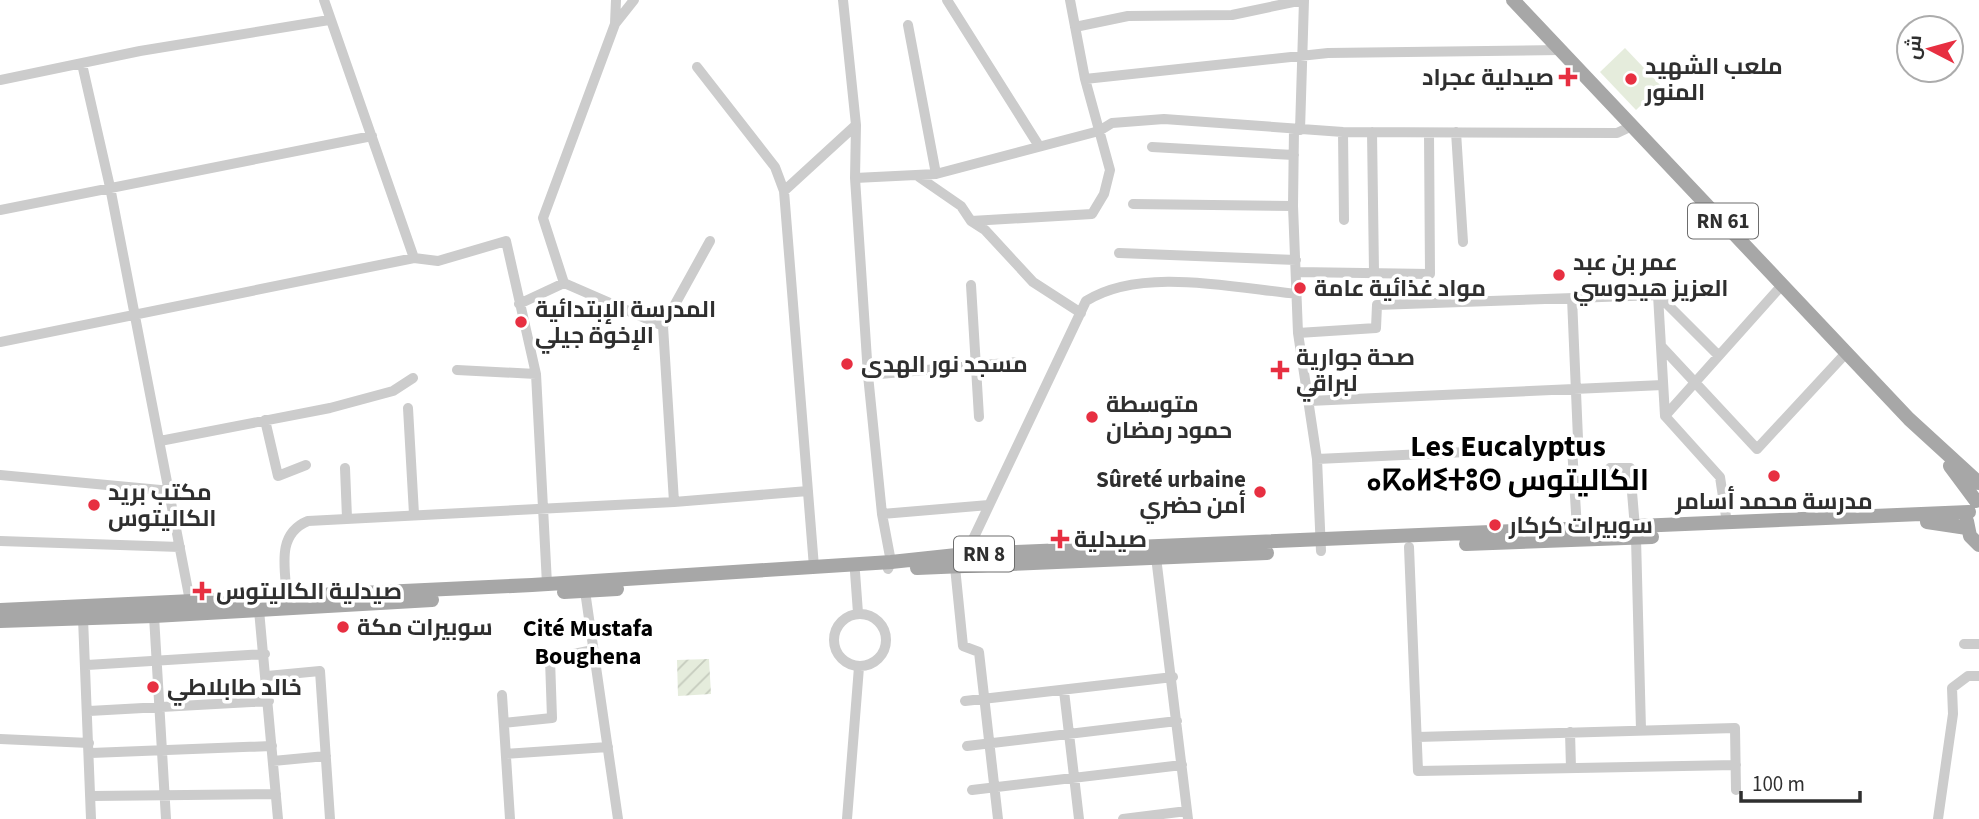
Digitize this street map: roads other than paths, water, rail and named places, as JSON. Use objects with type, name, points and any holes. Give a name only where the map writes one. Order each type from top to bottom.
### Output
[{"type":"main road","name":"RN 61","points":[[1513,0],[1933,443],[1979,483]]},
{"type":"main road","name":"RN 61","points":[[1933,443],[1975,504]]},
{"type":"main road","name":"RN 8","points":[[0,610],[259,610],[814,567],[956,567],[1156,557],[1577,529],[1636,533],[1727,523],[1975,504]]},
{"type":"main road","points":[[1975,504],[1967,528],[1979,545]]},
{"type":"main road","name":"RN 8","points":[[0,621],[154,616],[192,608],[287,597],[547,584],[585,586],[855,572],[966,554],[1321,546],[1409,547],[1636,533],[1938,521],[1967,528]]},
{"type":"street","points":[[324,0],[414,258]]},
{"type":"street","points":[[564,284],[543,218],[615,24],[616,0]]},
{"type":"street","points":[[615,24],[634,0]]},
{"type":"street","points":[[843,0],[856,125],[855,178],[868,375],[889,566]]},
{"type":"street","points":[[947,0],[1038,146]]},
{"type":"street","points":[[971,221],[1092,214],[1104,194],[1110,170],[1084,79],[1070,0]]},
{"type":"street","points":[[1075,27],[1128,16],[1232,15],[1303,0],[1303,58],[1294,155],[1293,206],[1298,333],[1317,458],[1321,546]]},
{"type":"street","points":[[0,80],[329,20]]},
{"type":"street","points":[[908,25],[936,174]]},
{"type":"street","points":[[1084,79],[1362,51],[1561,50]]},
{"type":"street","points":[[82,64],[110,187],[192,608]]},
{"type":"street","points":[[697,67],[775,167],[784,191],[814,567]]},
{"type":"street","points":[[855,178],[919,177],[936,174],[1099,131],[1112,123],[1164,119],[1343,132],[1617,133],[1632,126]]},
{"type":"street","points":[[784,191],[856,125]]},
{"type":"street","points":[[1343,132],[1345,220]]},
{"type":"street","points":[[1372,132],[1374,272]]},
{"type":"street","points":[[1456,132],[1462,242]]},
{"type":"street","points":[[1119,253],[1430,274],[1429,133]]},
{"type":"street","points":[[0,210],[372,136]]},
{"type":"street","points":[[1152,147],[1294,155]]},
{"type":"street","points":[[919,177],[961,206],[971,221],[985,230],[1033,282],[1081,313]]},
{"type":"street","points":[[1133,204],[1293,206]]},
{"type":"street","points":[[0,342],[414,258],[438,261],[506,241],[536,374],[547,584]]},
{"type":"street","points":[[674,502],[663,326],[710,241]]},
{"type":"street","points":[[966,554],[1086,301],[1101,291],[1167,282],[1297,294]]},
{"type":"street","points":[[519,304],[564,284],[663,326]]},
{"type":"street","points":[[1665,416],[1783,284]]},
{"type":"street","points":[[971,285],[979,417]]},
{"type":"street","points":[[1298,333],[1376,328],[1377,305],[1658,295],[1718,355]]},
{"type":"street","points":[[1658,295],[1665,416],[1720,477],[1727,523]]},
{"type":"street","points":[[1572,298],[1578,439],[1572,447],[1577,529]]},
{"type":"street","points":[[1661,346],[1757,449],[1847,352]]},
{"type":"street","points":[[868,375],[1018,362]]},
{"type":"street","points":[[457,370],[536,374]]},
{"type":"street","points":[[160,440],[393,391],[413,378]]},
{"type":"street","points":[[1310,401],[1663,385]]},
{"type":"street","points":[[408,408],[414,514]]},
{"type":"street","points":[[265,420],[278,477],[306,465]]},
{"type":"street","points":[[1317,458],[1572,447]]},
{"type":"street","points":[[345,468],[347,518]]},
{"type":"street","points":[[1610,468],[1630,468],[1636,533],[1641,730]]},
{"type":"street","points":[[0,475],[171,491]]},
{"type":"street","points":[[287,597],[284,553],[287,537],[296,526],[308,521],[674,502],[808,491]]},
{"type":"street","points":[[882,514],[989,505]]},
{"type":"street","points":[[0,541],[180,547]]},
{"type":"street","points":[[1409,547],[1418,771],[1736,765]]},
{"type":"street","points":[[1123,819],[1188,815],[1173,677],[1156,557]]},
{"type":"street","points":[[956,567],[963,646],[979,652],[998,819]]},
{"type":"street","points":[[855,572],[858,613]]},
{"type":"street","points":[[585,586],[618,819]]},
{"type":"street","points":[[259,610],[278,819]]},
{"type":"street","points":[[858,613],[876,619],[886,635],[883,653],[877,661],[859,667],[838,656],[833,638],[842,621],[858,613]]},
{"type":"street","points":[[154,616],[159,662],[166,819]]},
{"type":"street","points":[[83,618],[88,665],[92,796],[89,818]]},
{"type":"street","points":[[1964,644],[1979,645]]},
{"type":"street","points":[[504,723],[552,718],[551,659],[593,650]]},
{"type":"street","points":[[88,665],[265,654]]},
{"type":"street","points":[[847,819],[859,667]]},
{"type":"street","points":[[267,676],[320,671],[330,819]]},
{"type":"street","points":[[1938,819],[1953,714],[1952,688],[1968,676],[1979,676]]},
{"type":"street","points":[[965,701],[1173,677]]},
{"type":"street","points":[[1064,691],[1080,819]]},
{"type":"street","points":[[502,695],[510,819]]},
{"type":"street","points":[[89,711],[269,701]]},
{"type":"street","points":[[967,746],[1177,721]]},
{"type":"street","points":[[1417,737],[1735,728],[1736,790]]},
{"type":"street","points":[[1570,732],[1571,768]]},
{"type":"street","points":[[0,739],[90,748],[163,751],[272,747]]},
{"type":"street","points":[[506,754],[608,747]]},
{"type":"street","points":[[273,761],[326,756]]},
{"type":"street","points":[[972,790],[1182,765]]},
{"type":"street","points":[[92,796],[276,794]]},
{"type":"place","name":"صيدلية عجراد","points":[[1568,77]]},
{"type":"place","name":"ملعب الشهيد المنور","points":[[1631,79]]},
{"type":"place","name":"عمر بن عبد العزيز هيدوسي","points":[[1559,275]]},
{"type":"place","name":"مواد غذائية عامة","points":[[1300,288]]},
{"type":"place","name":"المدرسة الإبتدائية الإخوة جيلي","points":[[521,322]]},
{"type":"place","name":"مسجد نور الهدى","points":[[847,364]]},
{"type":"place","name":"صحة جوارية لبراقي","points":[[1280,370]]},
{"type":"place","name":"متوسطة حمود رمضان","points":[[1092,417]]},
{"type":"place","name":"مدرسة محمد أسامر","points":[[1774,476]]},
{"type":"place","name":"Sûreté urbaine أمن حضري","points":[[1260,492]]},
{"type":"place","name":"مكتب بريد الكاليتوس","points":[[94,505]]},
{"type":"place","name":"سوبيرات كركار","points":[[1495,525]]},
{"type":"place","name":"صيدلية","points":[[1060,539]]},
{"type":"place","name":"صيدلية الكاليتوس","points":[[202,591]]},
{"type":"place","name":"سوبيرات مكة","points":[[343,627]]},
{"type":"place","name":"خالد طابلاطي","points":[[153,687]]},
{"type":"district","name":"Les Eucalyptus ⴰⴽⴰⵍⵉⵜⵓⵙ الكاليتوس","points":[[1508,463]]},
{"type":"district","name":"Cité Mustafa Boughena","points":[[588,642]]}]
